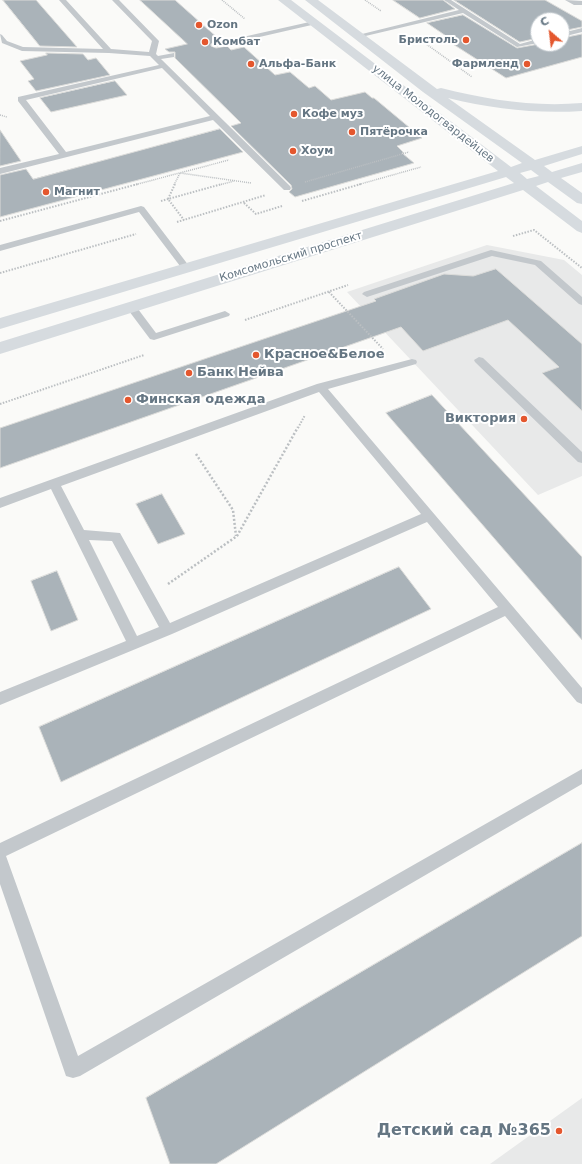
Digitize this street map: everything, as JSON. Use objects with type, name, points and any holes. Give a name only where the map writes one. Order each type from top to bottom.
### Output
[{"type":"main road","name":"улица Молодогвардейцев","points":[[284,0],[582,228]]},
{"type":"main road","name":"улица Молодогвардейцев","points":[[311,0],[428,89],[582,200]]},
{"type":"main road","points":[[428,89],[489,104],[563,109],[582,107]]},
{"type":"main road","name":"Комсомольский проспект","points":[[0,324],[582,150]]},
{"type":"main road","name":"Комсомольский проспект","points":[[0,348],[582,167]]},
{"type":"lane","points":[[62,0],[109,51]]},
{"type":"lane","points":[[115,0],[156,40],[154,56],[163,66],[287,188]]},
{"type":"lane","points":[[447,0],[519,46],[530,43]]},
{"type":"lane","points":[[568,0],[580,5]]},
{"type":"lane","points":[[358,36],[464,11]]},
{"type":"lane","points":[[216,45],[314,23]]},
{"type":"lane","points":[[570,33],[582,30]]},
{"type":"lane","points":[[0,36],[4,42],[22,50],[109,51],[154,56],[171,55]]},
{"type":"lane","points":[[64,155],[21,98],[163,66]]},
{"type":"lane","points":[[0,171],[215,117]]},
{"type":"lane","points":[[0,248],[141,209],[186,268]]},
{"type":"lane","points":[[367,294],[491,253],[538,263],[582,302]]},
{"type":"lane","points":[[131,307],[154,337],[225,314]]},
{"type":"lane","points":[[479,360],[582,459]]},
{"type":"lane","points":[[0,503],[321,387],[412,362]]},
{"type":"lane","points":[[321,387],[582,698]]},
{"type":"lane","points":[[54,483],[134,643]]},
{"type":"lane","points":[[0,699],[167,630],[429,516]]},
{"type":"lane","points":[[81,535],[116,536],[167,630]]},
{"type":"lane","points":[[0,850],[507,608]]},
{"type":"lane","points":[[0,861],[73,1069],[582,776]]},
{"type":"path","points":[[222,0],[263,34]]},
{"type":"path","points":[[365,0],[474,78]]},
{"type":"path","points":[[0,273],[156,229],[409,152]]},
{"type":"path","points":[[0,221],[253,153]]},
{"type":"path","points":[[300,201],[421,167]]},
{"type":"path","points":[[141,209],[145,205],[271,171]]},
{"type":"path","points":[[180,173],[287,188]]},
{"type":"path","points":[[168,199],[180,173]]},
{"type":"path","points":[[168,199],[184,220]]},
{"type":"path","points":[[243,203],[256,214],[285,206]]},
{"type":"path","points":[[511,236],[534,230],[582,268]]},
{"type":"path","points":[[239,322],[351,284]]},
{"type":"path","points":[[329,292],[398,366]]},
{"type":"path","points":[[0,404],[150,353]]},
{"type":"path","points":[[149,597],[237,536],[321,387]]},
{"type":"path","points":[[185,436],[233,510],[237,536]]},
{"type":"shaded area","name":"Виктория","points":[[487,245],[564,260],[582,275],[582,476],[538,495],[347,292]]},
{"type":"shaded area","name":"Детский сад №365","points":[[582,1098],[582,1164],[490,1164]]},
{"type":"building","points":[[3,0],[36,0],[77,47],[40,46]]},
{"type":"building","points":[[140,0],[175,0],[220,40],[211,44],[211,46],[216,48],[227,46],[231,50],[244,47],[275,75],[290,72],[309,88],[315,86],[331,100],[365,92],[422,138],[397,146],[404,153],[402,153],[414,163],[295,197],[289,192],[292,189],[291,185],[231,126],[241,123],[175,58],[175,52],[169,52],[165,49],[187,44]]},
{"type":"building","points":[[393,0],[443,0],[455,9],[420,18]]},
{"type":"building","points":[[454,0],[545,0],[566,12],[530,12],[530,40],[520,42]]},
{"type":"building","points":[[570,14],[582,21],[582,27],[570,29]]},
{"type":"building","points":[[463,15],[517,48],[530,46],[530,52],[570,52],[570,36],[582,34],[582,57],[506,78],[445,39],[449,38],[427,23]]},
{"type":"building","points":[[46,53],[83,54],[88,60],[96,58],[110,75],[36,91],[28,81],[34,79],[20,61],[47,55]]},
{"type":"building","points":[[115,81],[127,95],[51,112],[40,98]]},
{"type":"building","points":[[220,129],[243,152],[0,217],[0,175],[26,169],[33,179]]},
{"type":"building","points":[[0,130],[21,161],[0,166]]},
{"type":"building","points":[[496,269],[582,344],[582,411],[542,373],[559,367],[508,320],[423,351],[401,327],[0,468],[0,428],[376,301],[374,299],[444,274],[473,276]]},
{"type":"building","points":[[432,395],[582,557],[582,640],[386,413]]},
{"type":"building","points":[[162,494],[185,534],[158,544],[136,504]]},
{"type":"building","points":[[399,567],[431,609],[61,782],[39,727]]},
{"type":"building","points":[[57,571],[78,620],[51,631],[31,581]]},
{"type":"building","points":[[582,843],[582,936],[216,1164],[170,1164],[146,1098]]},
{"type":"place","name":"Ozon","points":[[199,25]]},
{"type":"place","name":"Бристоль","points":[[466,40]]},
{"type":"place","name":"Комбат","points":[[205,42]]},
{"type":"place","name":"Альфа-Банк","points":[[251,64]]},
{"type":"place","name":"Фармленд","points":[[527,64]]},
{"type":"place","name":"Кофе муз","points":[[294,114]]},
{"type":"place","name":"Пятёрочка","points":[[352,132]]},
{"type":"place","name":"Хоум","points":[[293,151]]},
{"type":"place","name":"Магнит","points":[[46,192]]},
{"type":"place","name":"Красное&Белое","points":[[256,355]]},
{"type":"place","name":"Банк Нейва","points":[[189,373]]},
{"type":"place","name":"Финская одежда","points":[[128,400]]},
{"type":"place","name":"Виктория","points":[[524,419]]},
{"type":"place","name":"Детский сад №365","points":[[559,1131]]}]
